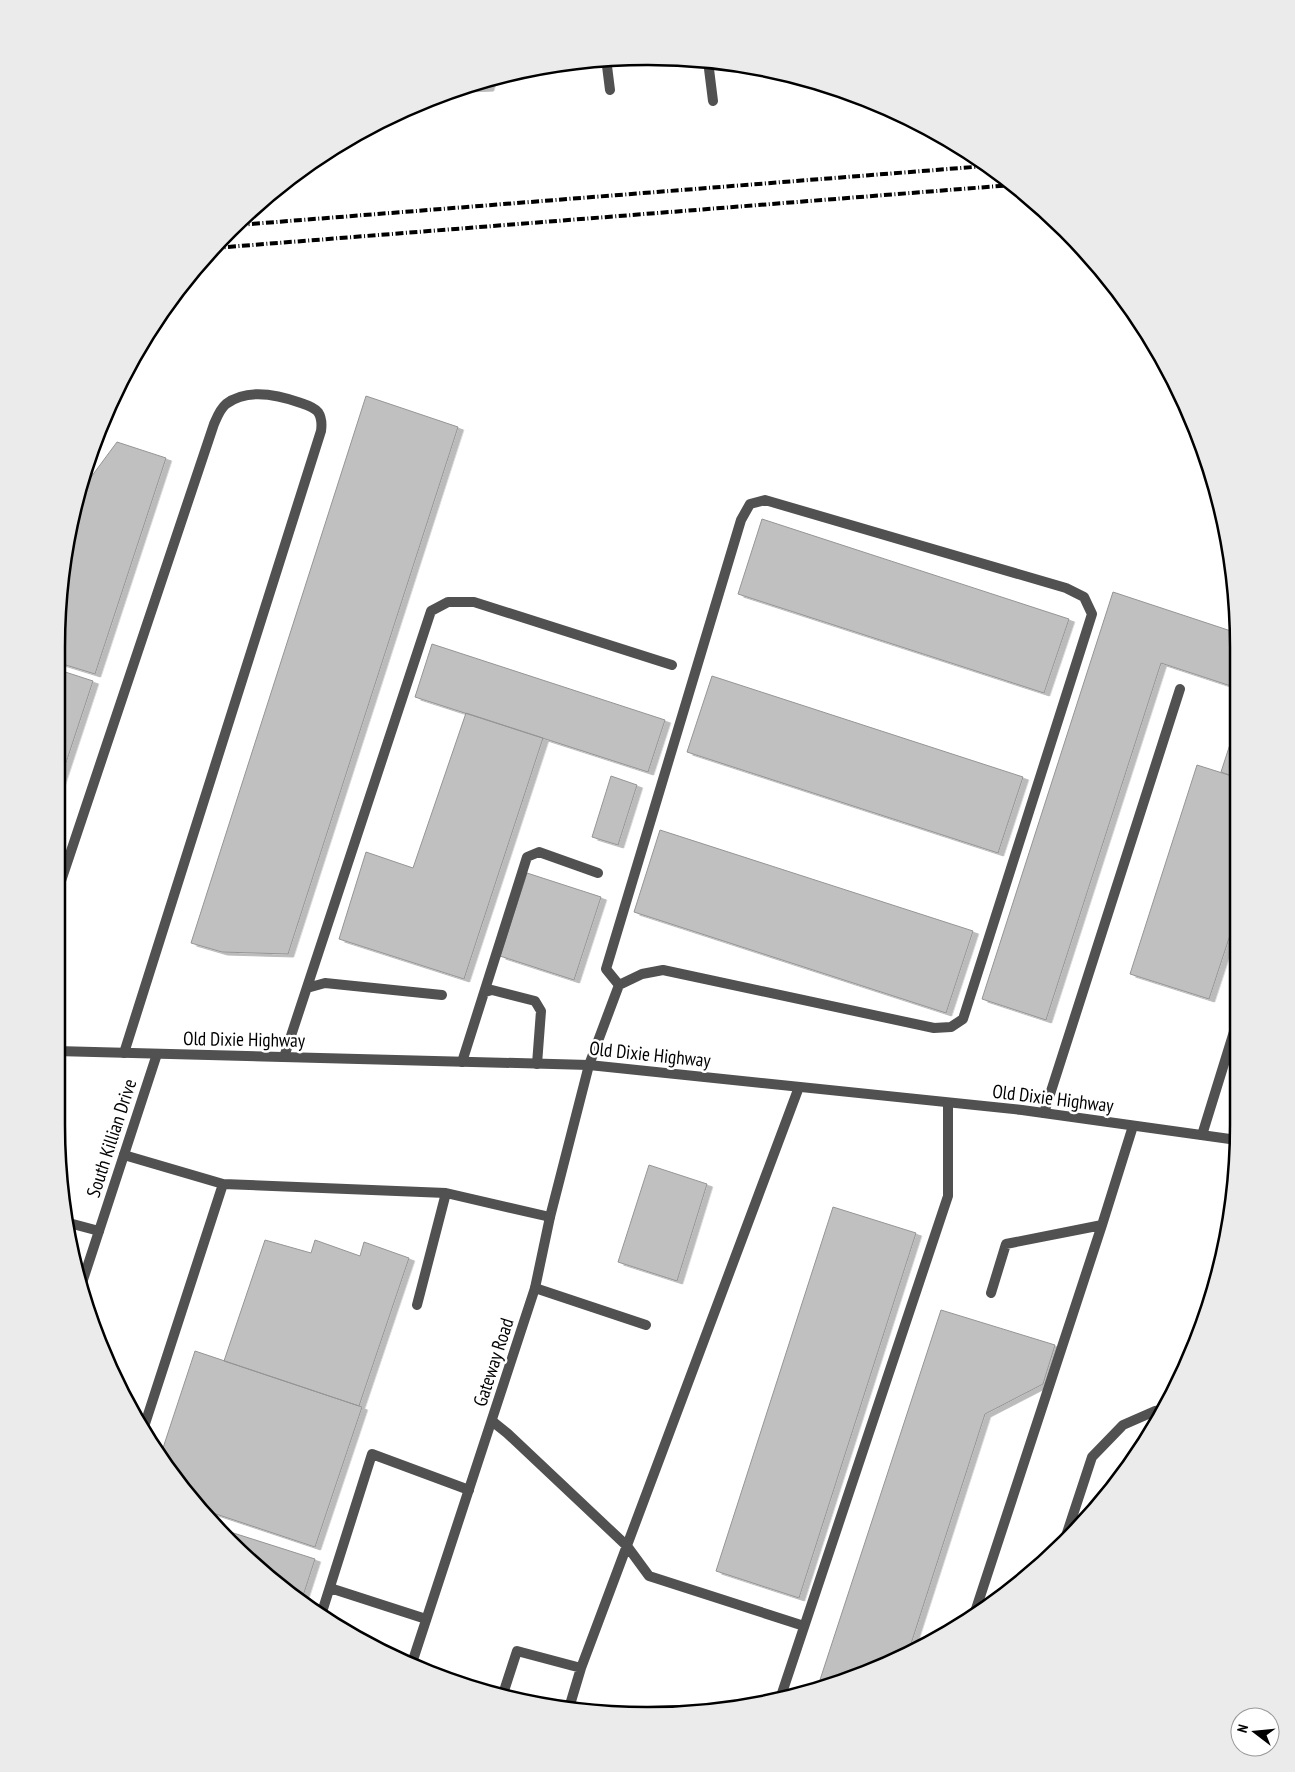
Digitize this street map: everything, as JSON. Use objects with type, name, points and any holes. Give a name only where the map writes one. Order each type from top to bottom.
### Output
[{"type":"street","points":[[607,66],[610,90]]},
{"type":"street","points":[[709,68],[713,101]]},
{"type":"street","points":[[65,869],[214,424],[220,411],[226,404],[234,400],[256,395],[283,396],[315,409],[321,418],[321,431],[124,1053]]},
{"type":"street","points":[[764,500],[1066,588],[1084,597],[1092,614],[963,1019],[951,1028],[934,1028],[663,970],[642,974],[620,985],[606,969],[608,960],[741,520],[750,504],[764,500]]},
{"type":"street","points":[[284,1057],[432,611],[448,602],[474,602],[672,665]]},
{"type":"street","points":[[1044,1113],[1180,689]]},
{"type":"street","points":[[462,1062],[527,857],[539,852],[598,873]]},
{"type":"street","points":[[307,988],[325,983],[442,995]]},
{"type":"street","name":"Gateway Road","points":[[414,1658],[536,1288],[550,1217],[589,1065],[620,985]]},
{"type":"street","points":[[484,992],[492,990],[535,1002],[541,1011],[537,1064]]},
{"type":"street","points":[[1202,1135],[1230,1042]]},
{"type":"street","name":"Old Dixie Highway","points":[[65,1051],[589,1065],[1044,1113],[1230,1139]]},
{"type":"street","name":"South Killian Drive","points":[[85,1274],[156,1054]]},
{"type":"street","points":[[571,1702],[581,1668],[799,1087]]},
{"type":"street","points":[[783,1691],[948,1196],[948,1103]]},
{"type":"street","points":[[977,1604],[1133,1126]]},
{"type":"street","points":[[124,1155],[222,1184],[446,1193],[550,1217]]},
{"type":"street","points":[[147,1422],[222,1184]]},
{"type":"street","points":[[417,1305],[446,1193]]},
{"type":"street","points":[[74,1224],[99,1231]]},
{"type":"street","points":[[991,1293],[1006,1244],[1102,1225]]},
{"type":"street","points":[[536,1288],[646,1325]]},
{"type":"street","points":[[1070,1525],[1092,1458],[1123,1425],[1155,1411]]},
{"type":"street","points":[[492,1421],[627,1546],[649,1576],[804,1626]]},
{"type":"street","points":[[323,1608],[372,1454],[469,1490]]},
{"type":"street","points":[[330,1588],[426,1619]]},
{"type":"street","points":[[505,1689],[517,1651],[581,1668]]},
{"type":"building","points":[[366,396],[458,427],[288,954],[222,952],[191,943]]},
{"type":"building","points":[[117,442],[166,458],[95,674],[65,665],[66,609],[70,571],[76,534],[91,477]]},
{"type":"building","points":[[762,519],[1069,619],[1044,693],[738,594]]},
{"type":"building","points":[[1113,592],[1230,631],[1230,686],[1161,663],[1046,1020],[982,999]]},
{"type":"building","points":[[432,644],[665,720],[648,772],[415,697]]},
{"type":"building","points":[[65,672],[93,681],[65,766]]},
{"type":"building","points":[[712,676],[1023,777],[998,853],[687,752]]},
{"type":"building","points":[[466,713],[543,738],[464,979],[339,939],[366,852],[413,868]]},
{"type":"building","points":[[1230,744],[1230,775],[1221,772]]},
{"type":"building","points":[[1197,765],[1230,775],[1230,935],[1209,999],[1130,974]]},
{"type":"building","points":[[611,776],[637,785],[618,845],[592,837]]},
{"type":"building","points":[[660,830],[973,931],[946,1013],[634,912]]},
{"type":"building","points":[[527,873],[601,897],[574,980],[500,956]]},
{"type":"building","points":[[649,1165],[707,1184],[677,1281],[618,1262]]},
{"type":"building","points":[[833,1207],[916,1233],[799,1598],[716,1571]]},
{"type":"building","points":[[265,1240],[311,1253],[315,1240],[360,1256],[364,1242],[409,1258],[359,1406],[224,1361]]},
{"type":"building","points":[[941,1310],[1055,1345],[1043,1384],[985,1414],[911,1644],[870,1663],[820,1681]]},
{"type":"building","points":[[195,1351],[362,1407],[315,1547],[214,1513],[185,1479],[163,1448]]},
{"type":"building","points":[[233,1533],[315,1559],[303,1594],[263,1562]]},
{"type":"railway","points":[[248,224],[976,167]]},
{"type":"railway","points":[[225,247],[1003,186]]}]
